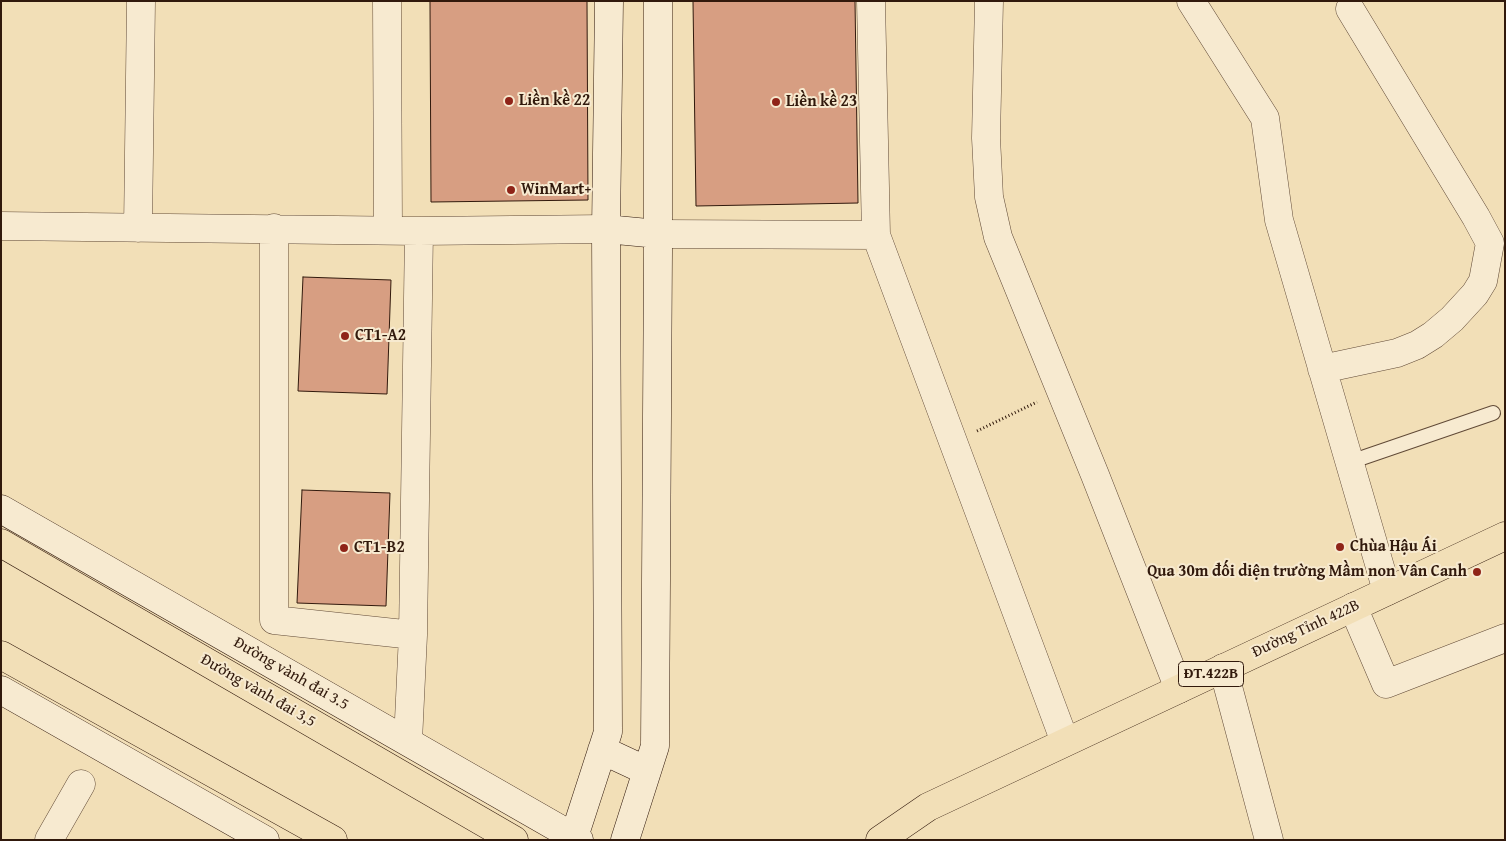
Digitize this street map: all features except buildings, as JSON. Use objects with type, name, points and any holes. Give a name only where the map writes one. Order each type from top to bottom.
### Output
[{"type":"main road","name":"Đường Tỉnh 422B","points":[[880,840],[928,807],[1505,536]]},
{"type":"main road","name":"Đường vành đai 3,5","points":[[1,543],[514,840]]},
{"type":"main road","points":[[1,655],[333,840]]},
{"type":"street","points":[[138,228],[141,1]]},
{"type":"street","points":[[387,1],[388,230]]},
{"type":"street","points":[[577,838],[608,732],[606,229],[609,1]]},
{"type":"street","points":[[625,840],[655,746],[658,1]]},
{"type":"street","points":[[872,1],[876,235],[1066,742]]},
{"type":"street","points":[[989,1],[986,138],[993,219],[998,237],[1179,689]]},
{"type":"street","points":[[1191,1],[1265,118],[1279,220],[1388,591]]},
{"type":"street","points":[[1322,369],[1397,353],[1417,345],[1433,335],[1452,319],[1475,294],[1483,281],[1497,244],[1476,217],[1350,9]]},
{"type":"street","points":[[1,226],[419,231],[606,229],[658,234],[876,235]]},
{"type":"street","points":[[274,228],[274,620],[413,634]]},
{"type":"street","points":[[408,741],[413,634],[419,231]]},
{"type":"street","name":"Đường vành đai 3.5","points":[[1,509],[577,838]]},
{"type":"street","points":[[1353,607],[1386,684],[1505,638]]},
{"type":"street","points":[[1223,668],[1269,840]]},
{"type":"street","points":[[1,690],[265,840]]},
{"type":"street","points":[[602,750],[647,771]]},
{"type":"street","points":[[49,840],[81,784]]},
{"type":"lane","points":[[1350,462],[1493,413]]},
{"type":"path","points":[[954,442],[1060,391]]},
{"type":"place","name":"Liền kề 22","points":[[509,101]]},
{"type":"place","name":"Liền kề 23","points":[[776,102]]},
{"type":"place","name":"WinMart+","points":[[511,190]]},
{"type":"place","name":"CT1-A2","points":[[345,336]]},
{"type":"place","name":"Chùa Hậu Ái","points":[[1340,547]]},
{"type":"place","name":"CT1-B2","points":[[344,548]]},
{"type":"place","name":"Qua 30m đối diện trường Mầm non Vân Canh","points":[[1477,572]]}]
